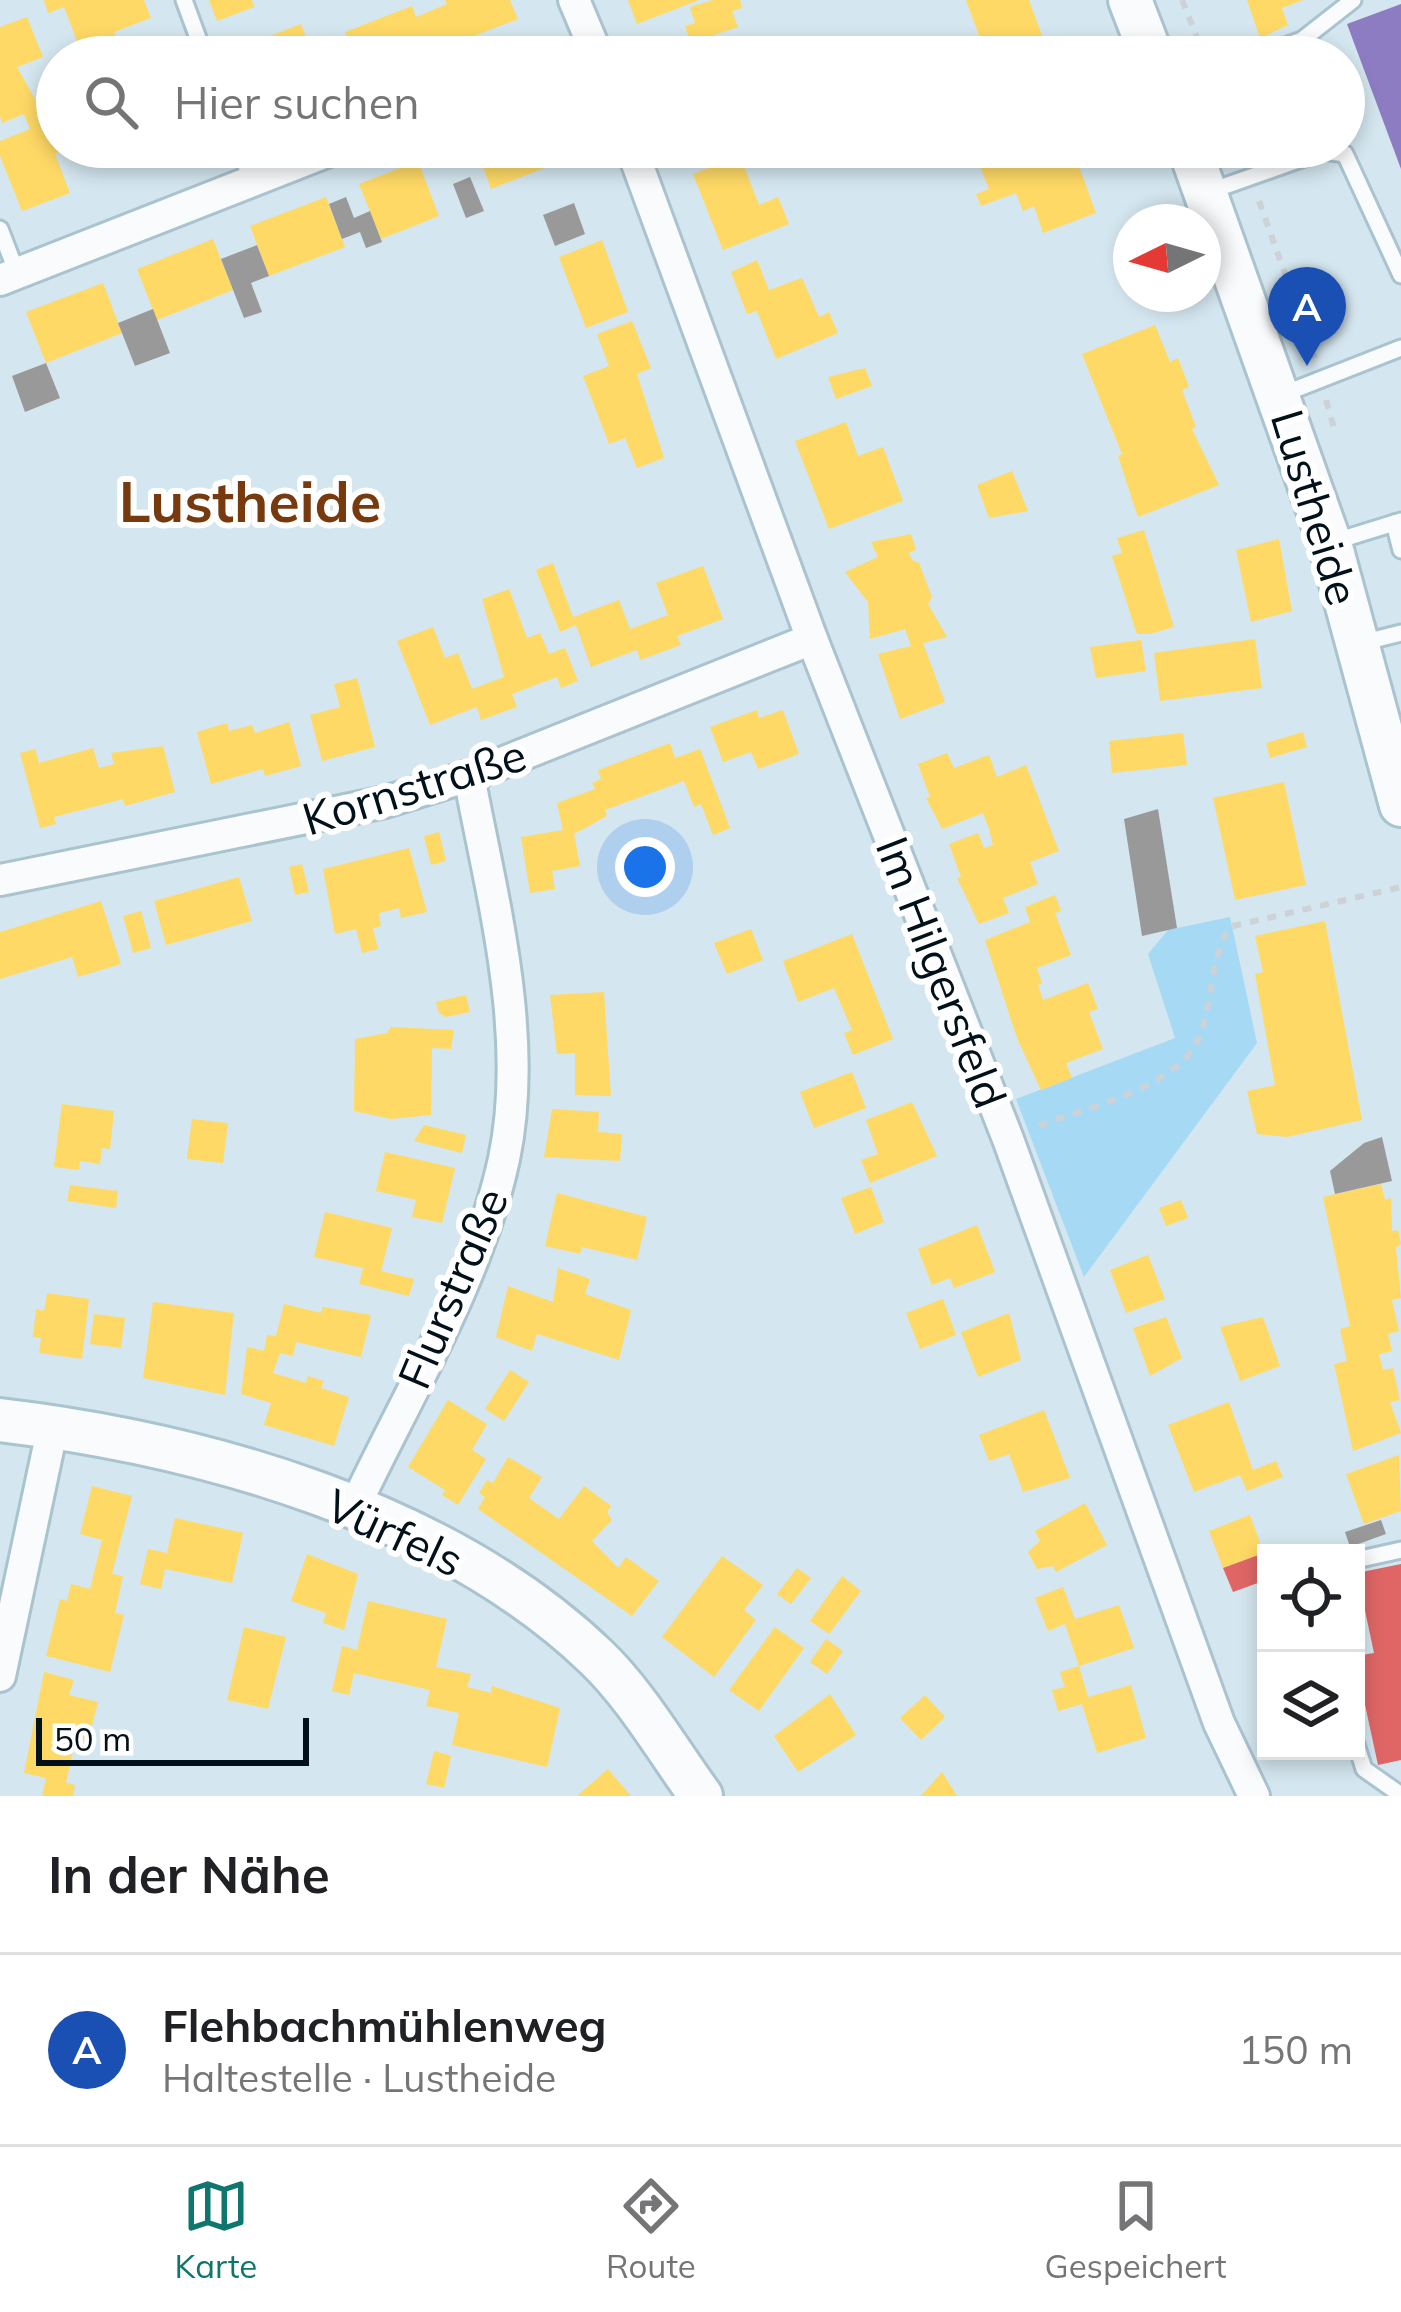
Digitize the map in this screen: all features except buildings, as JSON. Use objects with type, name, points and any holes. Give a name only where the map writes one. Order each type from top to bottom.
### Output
[{"type":"street","points":[[574,0],[583,36]]},
{"type":"street","points":[[1130,0],[1144,36]]},
{"type":"street","points":[[8,277],[285,168]]},
{"type":"street","name":"Im Hilgersfeld","points":[[639,168],[812,639],[1008,1138],[1219,1723],[1254,1796]]},
{"type":"street","name":"Lustheide","points":[[1198,168],[1330,543],[1358,644],[1392,738],[1401,805]]},
{"type":"street","name":"Kornstraße","points":[[0,880],[125,851],[280,826],[469,776],[812,639]]},
{"type":"street","name":"Flurstraße","points":[[356,1506],[470,1262],[505,1154],[511,1081],[504,964],[469,776]]},
{"type":"street","name":"Vürfels","points":[[0,1420],[53,1426],[178,1454],[356,1506],[531,1604],[598,1659],[701,1796]]},
{"type":"street","points":[[0,1676],[53,1426]]},
{"type":"lane","points":[[184,0],[197,36]]},
{"type":"lane","points":[[1307,36],[1353,0]]},
{"type":"lane","points":[[247,168],[252,181]]},
{"type":"lane","points":[[1208,192],[1276,168]]},
{"type":"lane","points":[[1351,168],[1401,275]]},
{"type":"lane","points":[[0,229],[8,277]]},
{"type":"lane","points":[[1281,394],[1401,348]]},
{"type":"lane","points":[[1330,543],[1398,522],[1401,550]]},
{"type":"lane","points":[[1358,644],[1401,633]]},
{"type":"lane","points":[[1365,1558],[1401,1550]]},
{"type":"lane","points":[[1361,1760],[1364,1769],[1401,1795]]},
{"type":"path","points":[[1182,0],[1196,36]]},
{"type":"path","points":[[1008,1138],[1179,1067],[1202,1030],[1212,970],[1228,926],[1401,887]]},
{"type":"shaded area","points":[[1230,917],[1257,1043],[1084,1277],[1016,1099],[1175,1038],[1148,954],[1168,930]]},
{"type":"place","name":"Flehbachmühlenweg","points":[[1307,366]]},
{"type":"district","name":"Lustheide","points":[[250,500]]}]
